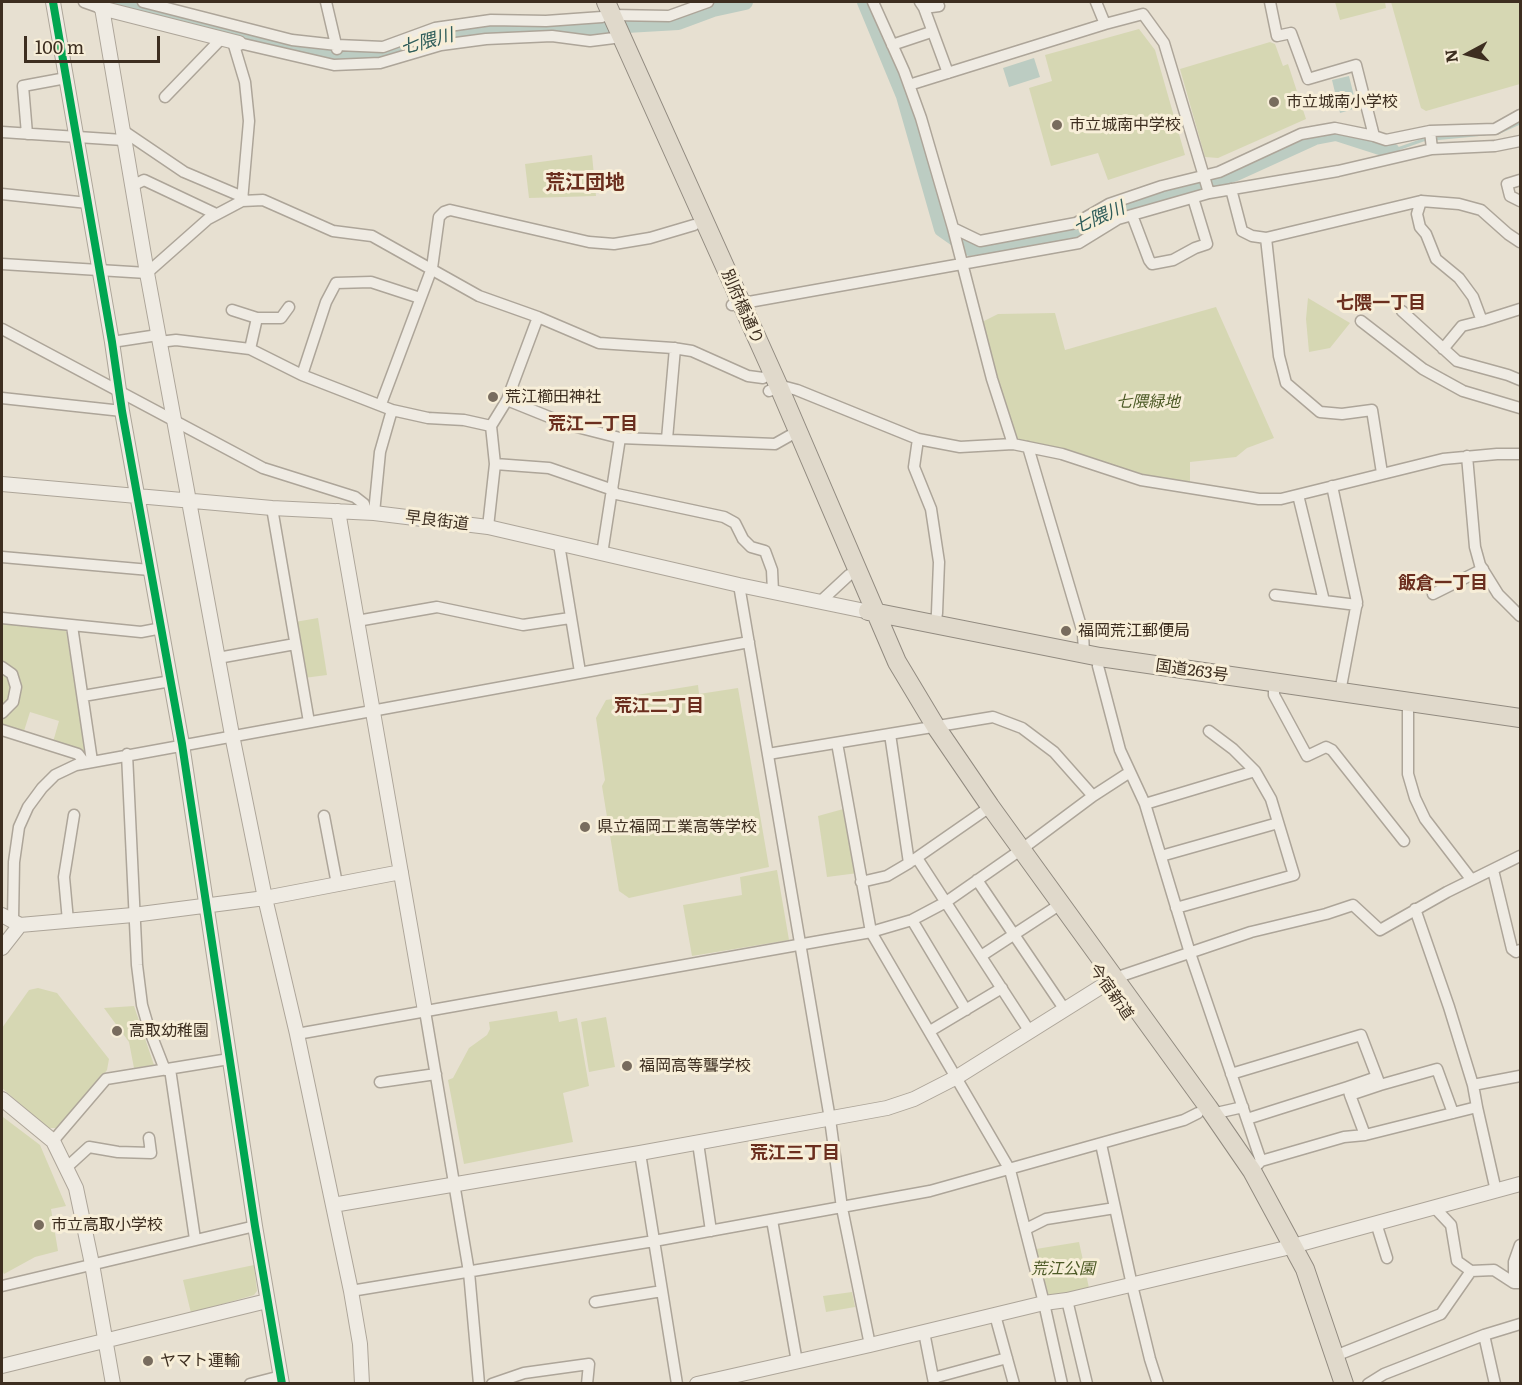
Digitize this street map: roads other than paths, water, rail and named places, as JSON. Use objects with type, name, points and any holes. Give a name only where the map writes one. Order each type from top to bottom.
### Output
[{"type":"highway","name":"別府橋通り","points":[[610,22],[645,118],[694,225],[736,304]]},
{"type":"highway","name":"別府橋通り","points":[[610,22],[794,433],[870,612]]},
{"type":"highway","name":"別府橋通り","points":[[794,433],[849,575],[870,612]]},
{"type":"highway","name":"国道263号","points":[[870,612],[1092,656],[1521,718]]},
{"type":"highway","name":"今宿新道","points":[[870,612],[894,670],[1205,1114],[1288,1247],[1305,1269],[1344,1383]]},
{"type":"highway","name":"今宿新道","points":[[933,727],[984,811],[1019,851],[1053,909],[1110,981]]},
{"type":"highway","name":"今宿新道","points":[[1205,1114],[1256,1166],[1288,1247],[1336,1383]]},
{"type":"street","points":[[53,2],[182,744],[255,1226],[282,1380],[250,1383]]},
{"type":"street","points":[[84,2],[101,4],[231,41],[336,54],[380,63],[441,45],[486,39],[552,36],[590,41],[610,22]]},
{"type":"street","points":[[143,2],[292,40],[336,54],[383,46],[435,28],[491,20],[610,22],[669,16],[708,2]]},
{"type":"street","points":[[158,6],[172,2]]},
{"type":"street","points":[[326,2],[336,54]]},
{"type":"street","points":[[873,2],[921,118],[954,232],[992,379],[1013,444]]},
{"type":"street","points":[[1096,2],[1105,24]]},
{"type":"street","points":[[1270,2],[1277,36],[1291,33],[1308,79],[1356,65],[1374,136]]},
{"type":"street","points":[[101,4],[147,273],[232,735],[265,898],[297,1034],[351,1291],[360,1344],[362,1383]]},
{"type":"street","points":[[939,6],[922,5],[948,73]]},
{"type":"street","points":[[909,85],[1143,14],[1164,43],[1209,193]]},
{"type":"street","points":[[892,45],[931,32]]},
{"type":"street","points":[[165,98],[231,41]]},
{"type":"street","points":[[231,41],[245,82],[249,121],[243,199]]},
{"type":"street","points":[[27,134],[23,86],[66,78]]},
{"type":"street","points":[[736,304],[809,293],[960,259],[1079,243],[1118,219],[1131,215],[1209,193],[1338,171],[1431,140],[1495,129],[1521,115]]},
{"type":"street","points":[[954,232],[980,241],[1076,223],[1108,204],[1162,186],[1219,172],[1301,134],[1335,128],[1386,140],[1431,140],[1495,146],[1521,141]]},
{"type":"street","points":[[2,132],[76,138],[123,135],[184,172],[243,199],[262,200],[333,231],[372,236],[478,296],[538,317],[599,343],[692,351],[748,376],[797,390],[918,439],[960,447],[1013,444],[1062,454],[1141,480],[1259,499],[1281,499],[1443,459],[1521,454]]},
{"type":"street","points":[[132,186],[144,180],[216,214]]},
{"type":"street","points":[[1521,180],[1507,184],[1510,196],[1521,201]]},
{"type":"street","points":[[1231,189],[1242,231],[1252,236],[1266,238],[1421,201],[1459,204],[1481,210],[1508,234],[1521,242]]},
{"type":"street","points":[[2,194],[88,203]]},
{"type":"street","points":[[1131,215],[1152,264],[1173,260],[1207,244],[1193,198]]},
{"type":"street","points":[[2,264],[147,273],[216,214],[243,199]]},
{"type":"street","points":[[1421,201],[1417,214],[1419,227],[1426,234],[1436,259],[1459,278],[1473,297],[1482,321]]},
{"type":"street","points":[[381,404],[432,268],[439,217],[444,212],[450,210],[589,242],[614,244],[650,238],[694,225]]},
{"type":"street","points":[[1266,238],[1279,356],[1286,383],[1320,412],[1342,414],[1372,410],[1382,473]]},
{"type":"street","points":[[302,375],[326,302],[336,283],[371,282],[420,298]]},
{"type":"street","points":[[232,310],[257,318],[281,318],[289,307]]},
{"type":"street","points":[[1443,349],[1462,326],[1521,309]]},
{"type":"street","points":[[1402,311],[1457,362],[1521,380]]},
{"type":"street","points":[[488,527],[495,464],[491,426],[507,400],[538,317]]},
{"type":"street","points":[[250,349],[257,318]]},
{"type":"street","points":[[1361,321],[1423,369],[1463,391],[1521,408]]},
{"type":"street","points":[[2,329],[263,468],[355,497],[370,512]]},
{"type":"street","points":[[112,342],[159,339],[250,349],[302,375],[392,410],[428,418],[464,420],[491,426]]},
{"type":"street","points":[[667,439],[675,348]]},
{"type":"street","points":[[2,398],[123,411]]},
{"type":"street","points":[[507,400],[569,425],[620,438],[775,444],[794,433]]},
{"type":"street","points":[[370,512],[380,453],[392,410]]},
{"type":"street","points":[[602,554],[620,438]]},
{"type":"street","points":[[918,439],[914,467],[931,509],[939,562],[937,613],[934,625]]},
{"type":"street","points":[[1028,447],[1083,633],[1098,666],[1120,750],[1145,804],[1190,953],[1246,1119],[1256,1166],[1344,1137],[1365,1135],[1477,1107]]},
{"type":"street","points":[[1467,456],[1475,547],[1483,569],[1498,594],[1521,616]]},
{"type":"street","points":[[495,464],[549,468],[613,492],[724,517],[735,523],[743,539],[751,547],[765,551],[772,570],[773,592]]},
{"type":"street","name":"早良街道","points":[[2,483],[272,508],[370,512],[488,527],[739,585],[870,612]]},
{"type":"street","points":[[1332,486],[1357,604],[1340,692]]},
{"type":"street","points":[[1298,495],[1324,601]]},
{"type":"street","points":[[272,508],[309,722]]},
{"type":"street","points":[[338,510],[455,1184],[469,1272],[480,1383]]},
{"type":"street","points":[[558,544],[580,672]]},
{"type":"street","points":[[2,558],[150,570]]},
{"type":"street","points":[[1433,594],[1483,569]]},
{"type":"street","points":[[821,602],[849,575]]},
{"type":"street","points":[[739,585],[830,1119],[842,1208],[870,1346]]},
{"type":"street","points":[[1275,595],[1357,604]]},
{"type":"street","points":[[357,621],[438,607],[523,625],[570,618]]},
{"type":"street","points":[[2,618],[141,632],[162,628]]},
{"type":"street","points":[[72,626],[83,696],[88,761]]},
{"type":"street","points":[[2,948],[11,920],[14,862],[19,827],[28,807],[56,775],[88,761],[749,642]]},
{"type":"street","points":[[218,658],[295,644]]},
{"type":"street","points":[[2,667],[12,674],[16,687],[13,702],[2,713]]},
{"type":"street","points":[[83,696],[171,681]]},
{"type":"street","points":[[1274,683],[1274,695],[1307,756],[1326,747],[1332,750],[1404,841]]},
{"type":"street","points":[[1410,702],[1408,774],[1415,798],[1425,819],[1472,879]]},
{"type":"street","points":[[768,754],[993,717],[1022,728],[1054,752],[1093,796]]},
{"type":"street","points":[[2,730],[78,754],[88,761]]},
{"type":"street","points":[[1176,908],[1294,875],[1270,799],[1255,771],[1233,749],[1209,731]]},
{"type":"street","points":[[890,734],[913,861],[946,902],[1030,1032]]},
{"type":"street","points":[[837,743],[871,932],[1010,1170],[1062,1383]]},
{"type":"street","points":[[127,754],[133,915],[142,1005],[149,1029],[168,1070],[195,1239]]},
{"type":"street","points":[[1145,804],[1255,771]]},
{"type":"street","points":[[297,1034],[801,945],[871,932],[912,920],[946,902],[1130,772]]},
{"type":"street","points":[[861,882],[887,876],[913,861],[984,811]]},
{"type":"street","points":[[68,921],[64,877],[74,815]]},
{"type":"street","points":[[324,816],[337,884]]},
{"type":"street","points":[[1161,856],[1278,823]]},
{"type":"street","points":[[333,1205],[698,1143],[887,1108],[914,1099],[957,1077],[1110,981],[1251,932],[1353,905],[1380,930],[1472,879],[1521,856]]},
{"type":"street","points":[[1493,870],[1512,949],[1521,950]]},
{"type":"street","points":[[11,920],[68,921],[207,906],[265,898],[401,872]]},
{"type":"street","points":[[977,880],[1065,1010]]},
{"type":"street","points":[[981,956],[1053,909]]},
{"type":"street","points":[[1415,909],[1473,1085],[1496,1191]]},
{"type":"street","points":[[912,920],[966,1010]]},
{"type":"street","points":[[930,1031],[1002,988]]},
{"type":"street","points":[[1231,1074],[1361,1035],[1378,1081]]},
{"type":"street","points":[[53,1142],[106,1079],[229,1059]]},
{"type":"street","points":[[1246,1119],[1378,1081],[1437,1069],[1453,1113]]},
{"type":"street","points":[[380,1082],[436,1074]]},
{"type":"street","points":[[1473,1085],[1521,1076]]},
{"type":"street","points":[[1349,1091],[1365,1135]]},
{"type":"street","points":[[2,1099],[53,1142],[76,1188],[113,1383]]},
{"type":"street","points":[[351,1291],[654,1241],[930,1191],[1205,1114],[1242,1107]]},
{"type":"street","points":[[66,1168],[89,1147],[118,1152],[151,1153],[149,1138]]},
{"type":"street","points":[[698,1143],[711,1231]]},
{"type":"street","points":[[1101,1144],[1132,1285],[1158,1383]]},
{"type":"street","points":[[640,1153],[677,1383]]},
{"type":"street","points":[[697,1383],[870,1346],[1044,1303],[1132,1285],[1288,1247],[1521,1184]]},
{"type":"street","points":[[1434,1207],[1451,1226],[1457,1261],[1471,1271],[1494,1270],[1517,1283]]},
{"type":"street","points":[[1026,1229],[1046,1220],[1114,1208]]},
{"type":"street","points":[[772,1220],[797,1362]]},
{"type":"street","points":[[1376,1223],[1387,1258]]},
{"type":"street","points":[[2,1286],[255,1226]]},
{"type":"street","points":[[1517,1283],[1514,1262],[1521,1245]]},
{"type":"street","points":[[1335,1356],[1441,1314],[1471,1271]]},
{"type":"street","points":[[595,1302],[662,1291]]},
{"type":"street","points":[[1067,1300],[1087,1383]]},
{"type":"street","points":[[2,1366],[267,1301]]},
{"type":"street","points":[[994,1315],[1014,1383]]},
{"type":"street","points":[[1368,1383],[1384,1374],[1484,1335],[1521,1324]]},
{"type":"street","points":[[924,1332],[934,1381],[1007,1358]]},
{"type":"street","points":[[1484,1335],[1495,1383]]},
{"type":"street","points":[[492,1383],[524,1373],[589,1364],[587,1383]]},
{"type":"waterway","name":"七隈川","points":[[111,2],[198,27],[294,48],[326,54],[365,55],[386,54],[428,39],[477,29],[592,27],[678,22],[713,9],[745,2]]},
{"type":"waterway","name":"七隈川","points":[[865,2],[904,96],[942,229],[969,248],[1045,239],[1079,230],[1112,211],[1177,189],[1236,173],[1315,137],[1336,133],[1392,151]]},
{"type":"waterway","name":"七隈川","points":[[1498,133],[1520,123]]},
{"type":"waterway","name":"七隈川","points":[[1392,151],[1423,140],[1485,134]]},
{"type":"place","name":"市立城南小学校","points":[[1274,102]]},
{"type":"place","name":"市立城南中学校","points":[[1057,125]]},
{"type":"place","name":"荒江櫛田神社","points":[[493,397]]},
{"type":"place","name":"福岡荒江郵便局","points":[[1066,631]]},
{"type":"place","name":"県立福岡工業高等学校","points":[[585,827]]},
{"type":"place","name":"高取幼稚園","points":[[117,1031]]},
{"type":"place","name":"福岡高等聾学校","points":[[627,1066]]},
{"type":"place","name":"市立高取小学校","points":[[39,1225]]},
{"type":"place","name":"ヤマト運輸","points":[[148,1361]]},
{"type":"district","name":"荒江団地","points":[[585,183]]},
{"type":"district","name":"七隈一丁目","points":[[1381,304]]},
{"type":"district","name":"荒江一丁目","points":[[593,425]]},
{"type":"district","name":"飯倉一丁目","points":[[1443,584]]},
{"type":"district","name":"荒江二丁目","points":[[659,707]]},
{"type":"district","name":"荒江三丁目","points":[[795,1154]]},
{"type":"park label","name":"七隈緑地","points":[[1148,402]]},
{"type":"park label","name":"荒江公園","points":[[1063,1269]]}]
